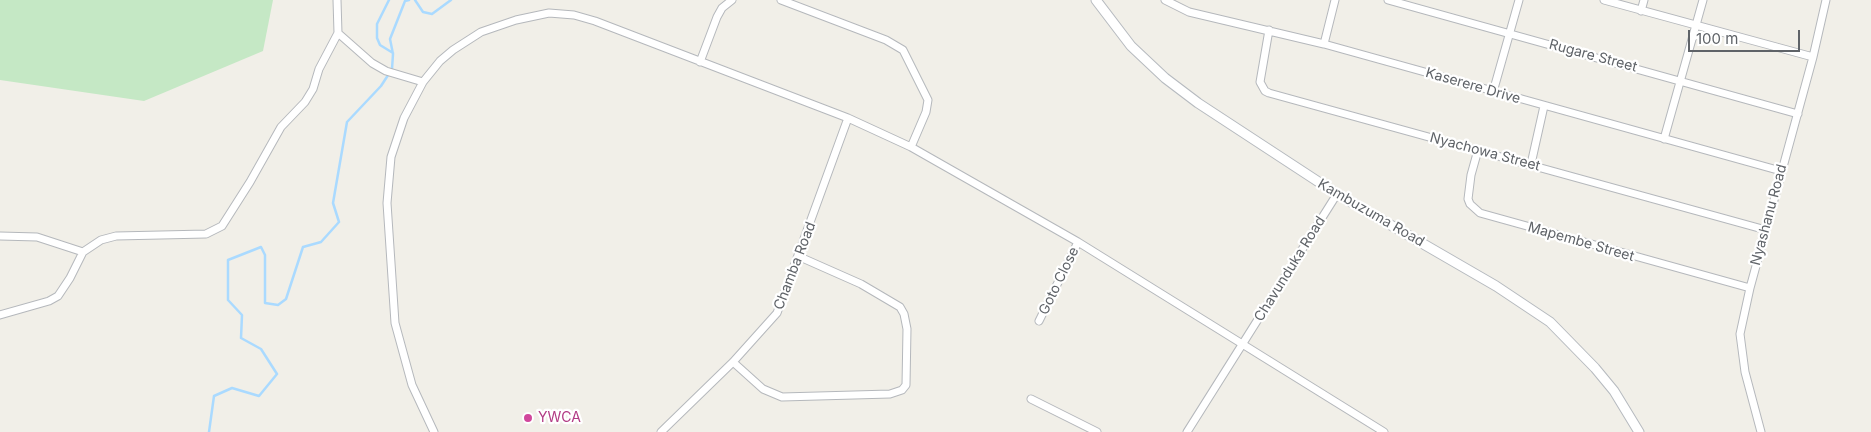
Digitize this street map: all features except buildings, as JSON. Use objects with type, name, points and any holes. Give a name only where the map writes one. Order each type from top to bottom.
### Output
[{"type":"main road","name":"Kambuzuma Road","points":[[1096,0],[1116,29],[1165,78],[1198,103],[1337,194],[1496,286],[1550,322],[1595,368],[1614,391],[1639,432]]},
{"type":"street","points":[[0,315],[49,301],[58,296],[70,278],[83,252],[94,242],[108,238],[206,234],[222,226],[250,182],[281,127],[310,94],[319,69],[338,33],[337,0]]},
{"type":"street","points":[[700,62],[717,17],[722,8],[732,0]]},
{"type":"street","points":[[782,0],[900,46],[928,100],[926,112],[911,147]]},
{"type":"street","name":"Kaserere Drive","points":[[1165,0],[1189,12],[1324,44],[1781,171]]},
{"type":"street","points":[[1324,44],[1335,0]]},
{"type":"street","name":"Rugare Street","points":[[1388,0],[1798,114]]},
{"type":"street","points":[[1493,92],[1519,0]]},
{"type":"street","points":[[1604,0],[1813,57]]},
{"type":"street","points":[[1641,11],[1644,0]]},
{"type":"street","points":[[1664,139],[1703,0]]},
{"type":"street","name":"Nyashanu Road","points":[[1761,432],[1741,352],[1740,334],[1750,288],[1798,114],[1826,0]]},
{"type":"street","points":[[434,432],[412,385],[397,333],[386,203],[389,165],[397,137],[422,82],[446,56],[475,36],[508,22],[549,13],[585,18],[848,118],[911,147],[1078,242],[1384,432]]},
{"type":"street","name":"Nyachowa Street","points":[[1269,30],[1260,82],[1265,91],[1766,230]]},
{"type":"street","points":[[338,33],[366,60],[401,76],[422,82]]},
{"type":"street","points":[[1531,164],[1544,106]]},
{"type":"street","name":"Chamba Road","points":[[661,432],[733,362],[777,313],[800,257],[848,118]]},
{"type":"street","name":"Mapembe Street","points":[[1478,150],[1470,175],[1468,198],[1470,204],[1480,213],[1750,288]]},
{"type":"street","name":"Chavunduka Road","points":[[1187,432],[1337,194]]},
{"type":"street","points":[[0,236],[37,237],[83,252]]},
{"type":"street","name":"Goto Close","points":[[1039,321],[1078,242]]},
{"type":"street","points":[[733,362],[763,390],[782,397],[890,394],[902,390],[906,385],[907,328],[900,307],[860,284],[800,257]]},
{"type":"street","points":[[1031,399],[1097,432]]},
{"type":"green space","points":[[0,0],[273,0],[263,51],[144,101],[0,80]]},
{"type":"waterway","points":[[389,0],[377,24],[377,38],[380,45],[393,53]]},
{"type":"waterway","points":[[209,432],[214,396],[232,388],[259,396],[277,374],[261,349],[241,338],[242,315],[228,300],[228,260],[261,247],[265,255],[265,303],[278,305],[286,299],[303,247],[321,242],[339,222],[333,203],[347,122],[381,86],[392,69],[393,54],[390,39],[405,1],[409,0]]},
{"type":"waterway","points":[[415,0],[423,12],[432,14],[451,0]]},
{"type":"place","name":"YWCA","points":[[528,418]]}]
